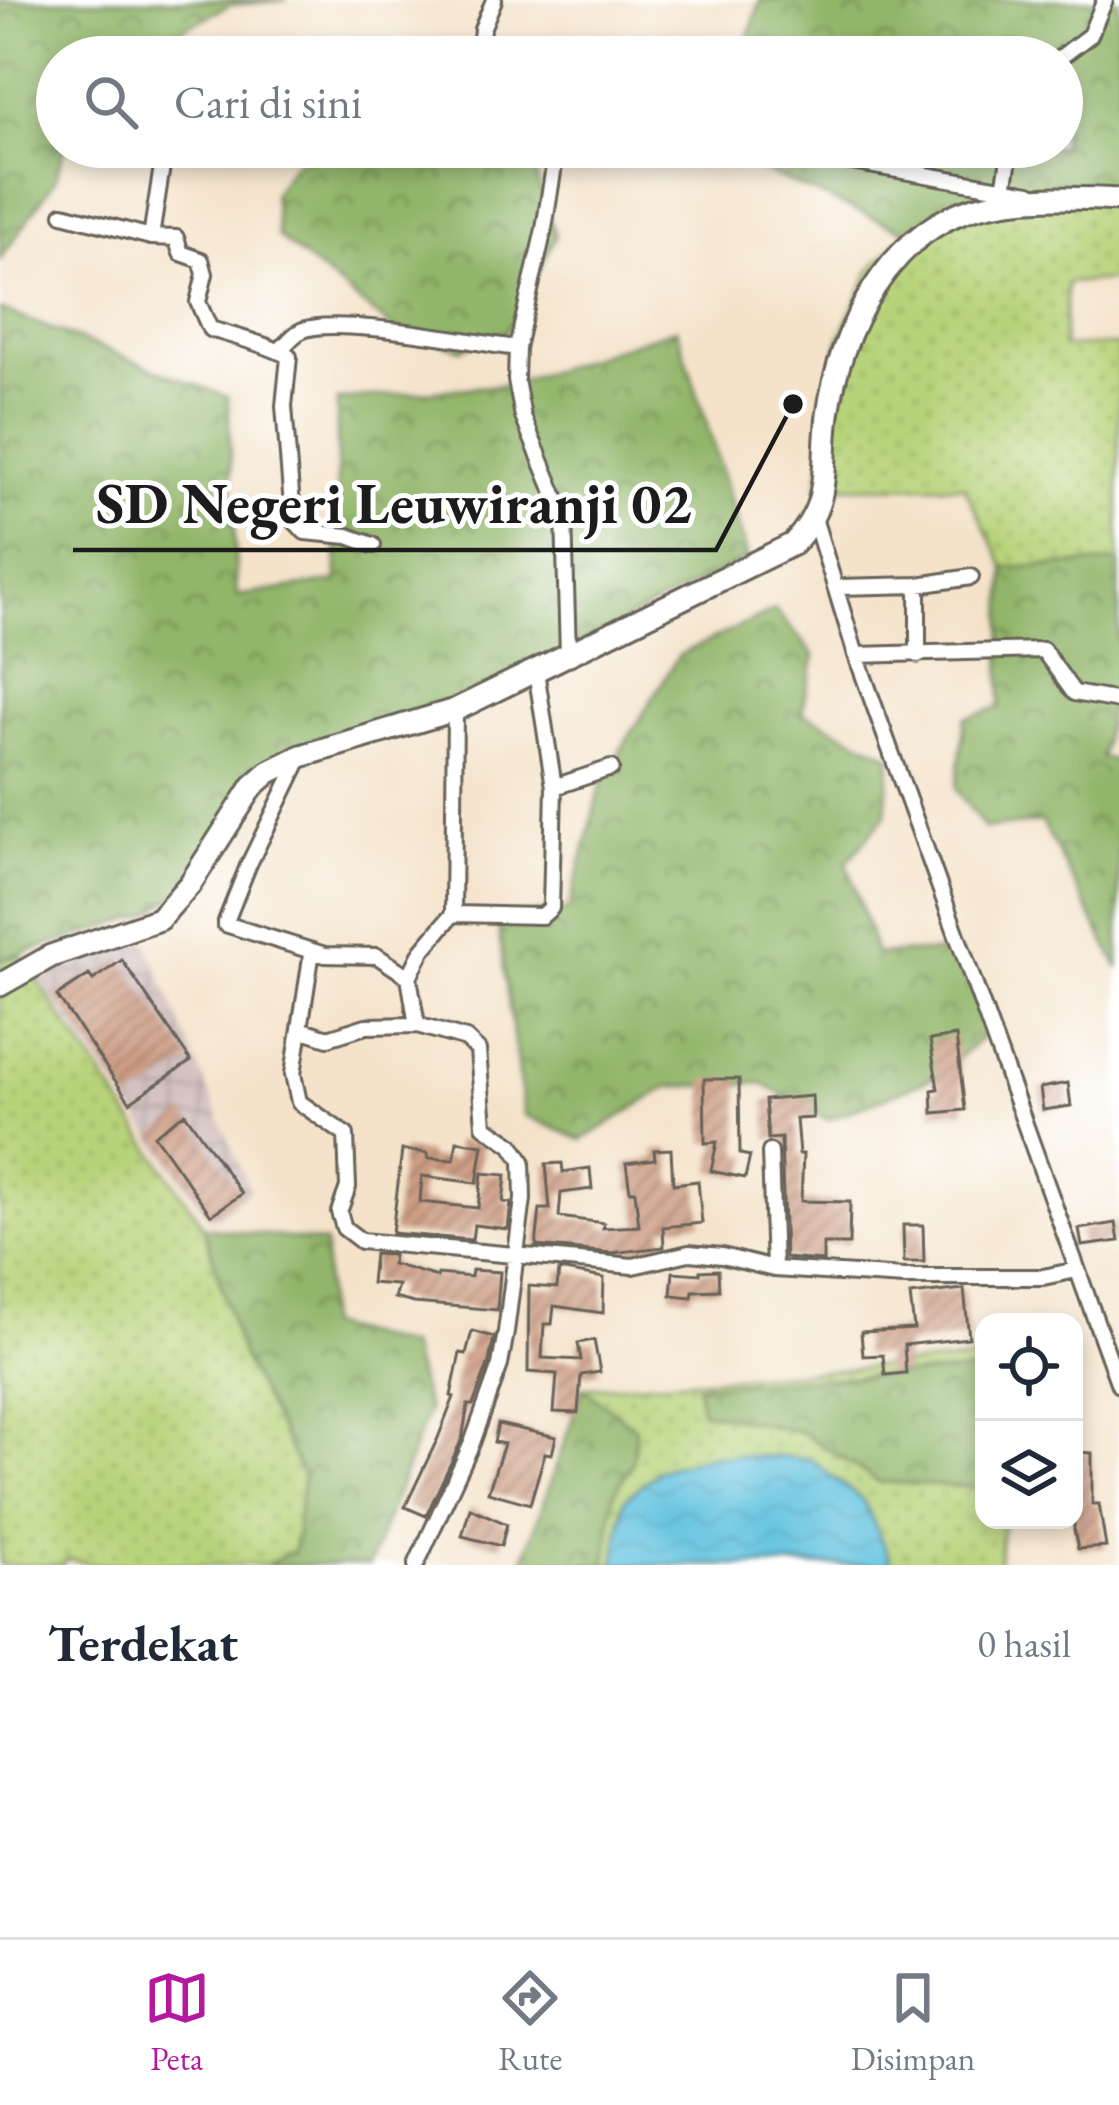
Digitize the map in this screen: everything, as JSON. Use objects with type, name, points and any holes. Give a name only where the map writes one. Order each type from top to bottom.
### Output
[{"type":"main road","points":[[0,985],[51,956],[159,920],[190,884],[253,786],[269,772],[301,756],[454,710],[794,544],[815,521],[821,502],[828,411],[854,324],[876,283],[913,241],[951,216],[982,206],[1046,196],[1119,200]]},
{"type":"street","points":[[481,36],[494,0]]},
{"type":"street","points":[[1083,40],[1090,35],[1105,0]]},
{"type":"street","points":[[151,237],[162,168]]},
{"type":"street","points":[[554,168],[517,348],[516,380],[523,417],[564,516],[568,654]]},
{"type":"street","points":[[884,168],[1046,196]]},
{"type":"street","points":[[1004,189],[1008,168]]},
{"type":"street","points":[[63,214],[151,237],[176,238],[181,253],[201,260],[205,274],[198,302],[210,329],[289,357],[284,406],[293,519],[305,532],[348,536],[374,545]]},
{"type":"street","points":[[280,350],[301,331],[318,327],[372,329],[517,348]]},
{"type":"street","points":[[815,521],[856,655],[1119,1385]]},
{"type":"street","points":[[838,587],[919,585],[971,577]]},
{"type":"street","points":[[918,655],[919,585]]},
{"type":"street","points":[[856,655],[1043,650],[1074,693],[1119,701]]},
{"type":"street","points":[[453,914],[542,916],[550,908],[554,787],[536,671]]},
{"type":"street","points":[[417,1025],[410,977],[422,951],[453,914],[454,710]]},
{"type":"street","points":[[301,756],[226,924],[311,951],[377,956],[410,977]]},
{"type":"street","points":[[554,787],[611,768]]},
{"type":"street","points":[[311,951],[293,1074],[299,1102],[346,1135],[348,1187],[339,1212],[344,1228],[362,1240],[633,1266],[689,1252],[774,1269],[905,1277],[1043,1276],[1077,1270]]},
{"type":"street","points":[[299,1029],[328,1038],[366,1026],[417,1025],[466,1039],[478,1050],[484,1126],[512,1145],[522,1161],[524,1199],[500,1366],[472,1443],[416,1565]]},
{"type":"street","points":[[770,1152],[774,1269]]},
{"type":"shaded area","points":[[144,936],[250,1191],[211,1220],[37,975]]},
{"type":"green space","points":[[0,0],[288,0],[230,5],[169,36],[36,36],[36,168],[59,168],[0,260]]},
{"type":"green space","points":[[760,0],[1119,0],[1119,195],[959,208],[908,232],[756,168],[1083,168],[1083,36],[749,36]]},
{"type":"green space","points":[[291,168],[533,168],[556,236],[507,331],[461,349],[392,328],[278,237],[273,193]]},
{"type":"green space","points":[[1119,195],[1119,280],[1067,283],[1063,347],[1119,345],[1119,562],[1005,568],[964,486],[818,487],[839,339],[871,269],[908,232],[959,208]]},
{"type":"green space","points":[[0,309],[228,397],[237,596],[337,581],[337,400],[512,384],[677,328],[748,558],[480,693],[273,766],[201,879],[147,915],[0,960]]},
{"type":"green space","points":[[1119,562],[1119,659],[1101,758],[1119,761],[1119,969],[1042,822],[985,829],[956,789],[965,718],[1000,707],[1005,568]]},
{"type":"green space","points":[[775,610],[815,656],[802,712],[891,756],[886,815],[847,862],[876,954],[952,951],[994,1028],[937,1076],[828,1120],[761,1083],[668,1087],[582,1140],[524,1115],[497,918],[569,909],[602,781],[679,655]]},
{"type":"green space","points":[[21,956],[204,1227],[241,1354],[303,1476],[294,1550],[266,1565],[98,1565],[67,1559],[62,1565],[0,1565],[0,960]]},
{"type":"green space","points":[[204,1227],[325,1243],[326,1325],[409,1347],[428,1411],[369,1565],[266,1565],[294,1550],[303,1476],[241,1354]]},
{"type":"green space","points":[[975,1360],[975,1529],[1002,1529],[998,1565],[522,1565],[583,1388]]},
{"type":"green space","points":[[975,1371],[975,1487],[879,1482],[801,1432],[701,1411],[697,1385]]},
{"type":"green space","points":[[583,1388],[636,1428],[633,1461],[614,1494],[606,1565],[522,1565]]},
{"type":"water","points":[[710,1455],[808,1458],[863,1500],[890,1558],[887,1565],[615,1565],[624,1500],[659,1470]]},
{"type":"building","points":[[122,960],[191,1061],[130,1102],[57,996]]},
{"type":"building","points":[[956,1036],[965,1110],[933,1113],[932,1090],[938,1089],[930,1040]]},
{"type":"building","points":[[704,1079],[739,1079],[740,1154],[750,1156],[745,1178],[711,1171],[717,1142],[705,1143]]},
{"type":"building","points":[[1068,1083],[1071,1106],[1043,1110],[1040,1088]]},
{"type":"building","points":[[812,1096],[813,1118],[796,1119],[799,1154],[803,1154],[801,1201],[850,1202],[849,1244],[823,1244],[823,1261],[785,1258],[781,1138],[768,1139],[765,1100]]},
{"type":"building","points":[[185,1113],[242,1194],[211,1215],[154,1135]]},
{"type":"building","points":[[457,1141],[483,1145],[477,1183],[422,1176],[420,1202],[478,1208],[482,1173],[506,1175],[503,1202],[511,1203],[508,1229],[474,1225],[472,1240],[392,1233],[402,1150],[454,1160]]},
{"type":"building","points":[[671,1149],[673,1184],[698,1181],[702,1223],[663,1227],[664,1247],[612,1253],[536,1246],[540,1209],[550,1209],[546,1164],[562,1163],[563,1172],[590,1168],[592,1189],[561,1193],[559,1217],[604,1223],[603,1228],[639,1226],[626,1163],[655,1159],[654,1150]]},
{"type":"building","points":[[1116,1223],[1119,1241],[1082,1246],[1079,1229]]},
{"type":"building","points":[[903,1225],[923,1225],[924,1262],[904,1262]]},
{"type":"building","points":[[374,1254],[393,1255],[392,1264],[437,1277],[471,1277],[472,1270],[500,1272],[497,1310],[394,1298],[398,1285],[371,1283]]},
{"type":"building","points":[[559,1270],[604,1278],[603,1313],[554,1306],[552,1324],[544,1324],[542,1358],[581,1360],[578,1343],[594,1340],[600,1372],[581,1375],[578,1413],[554,1412],[557,1374],[528,1372],[529,1286],[557,1288]]},
{"type":"building","points":[[718,1270],[719,1290],[693,1291],[692,1297],[671,1295],[673,1272]]},
{"type":"building","points":[[964,1289],[969,1338],[904,1345],[906,1373],[885,1375],[883,1355],[863,1356],[861,1332],[914,1329],[910,1295]]},
{"type":"building","points":[[472,1331],[494,1337],[489,1362],[473,1405],[468,1405],[462,1439],[426,1516],[405,1507],[454,1397],[460,1353],[466,1354]]},
{"type":"building","points":[[498,1424],[556,1437],[552,1454],[545,1453],[530,1504],[488,1492],[504,1444],[494,1442]]},
{"type":"building","points":[[1083,1452],[1092,1453],[1092,1504],[1099,1504],[1106,1547],[1078,1549],[1074,1530],[1083,1529]]},
{"type":"building","points":[[470,1508],[507,1524],[501,1546],[462,1536]]},
{"type":"place","name":"SD Negeri Leuwiranji 02","points":[[793,404]]}]
